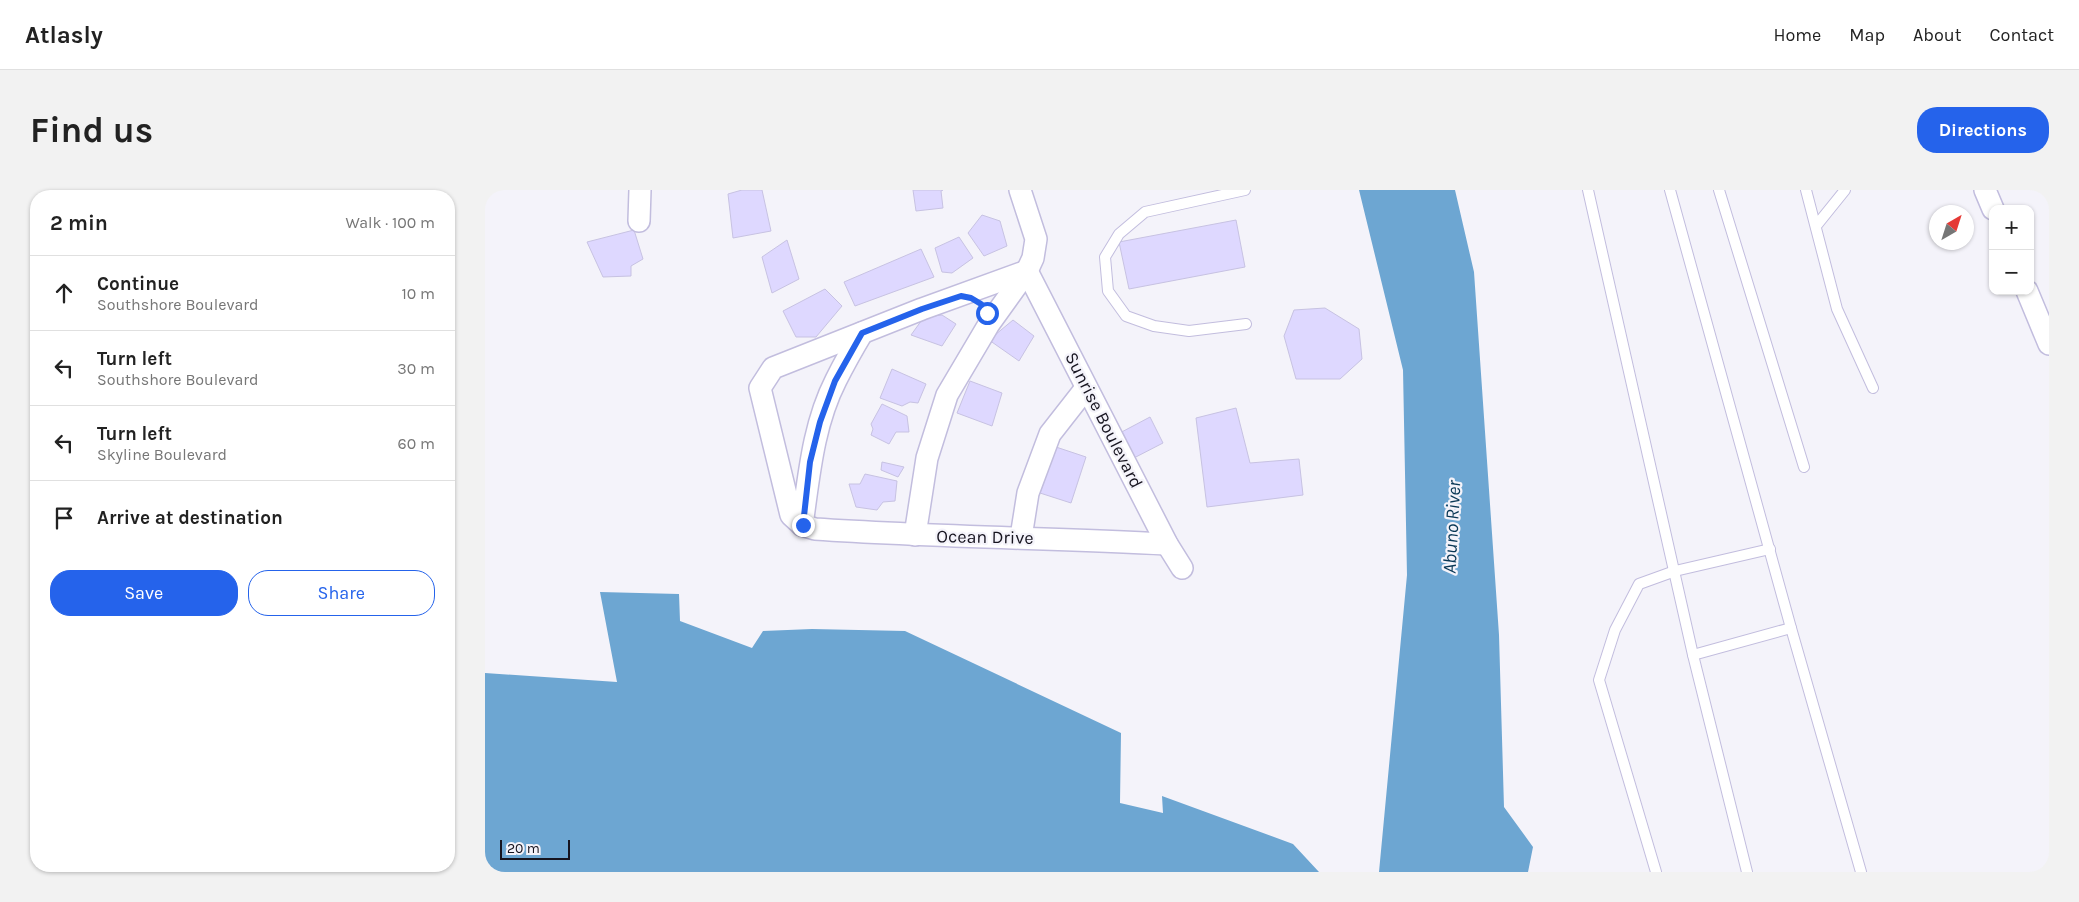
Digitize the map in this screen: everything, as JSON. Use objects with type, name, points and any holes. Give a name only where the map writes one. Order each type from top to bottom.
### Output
[{"type":"street","points":[[639,221],[640,190]]},
{"type":"street","points":[[915,536],[927,458],[947,395],[989,324],[1027,271],[1033,258],[1036,239],[1020,190]]},
{"type":"street","points":[[1985,190],[1991,205]]},
{"type":"street","points":[[803,525],[791,515],[759,388],[773,368],[1027,271]]},
{"type":"street","name":"Sunrise Boulevard","points":[[1027,271],[1167,544],[1182,568]]},
{"type":"street","points":[[2029,295],[2049,344]]},
{"type":"street","points":[[950,299],[961,296],[976,301],[987,313],[989,324]]},
{"type":"street","points":[[803,525],[810,462],[820,422],[835,381],[862,333]]},
{"type":"street","points":[[1021,537],[1028,493],[1050,434],[1086,388]]},
{"type":"street","name":"Ocean Drive","points":[[803,525],[815,529],[915,536],[1021,537],[1167,544]]},
{"type":"lane","points":[[1245,190],[1145,212],[1119,234],[1105,257],[1107,291],[1126,316],[1154,326],[1189,331],[1246,324]]},
{"type":"lane","points":[[1588,190],[1693,655],[1747,872]]},
{"type":"lane","points":[[1670,190],[1791,628],[1861,872]]},
{"type":"lane","points":[[1719,190],[1804,467]]},
{"type":"lane","points":[[1806,190],[1837,308],[1873,388]]},
{"type":"lane","points":[[1816,226],[1845,190]]},
{"type":"lane","points":[[1656,872],[1599,680],[1615,630],[1639,584],[1675,571],[1770,549]]},
{"type":"lane","points":[[1693,655],[1791,628]]},
{"type":"water","name":"Abuno River","points":[[1359,190],[1455,190],[1474,272],[1499,635],[1504,807],[1533,847],[1528,872],[1379,872],[1407,575],[1403,370]]},
{"type":"water","points":[[600,592],[679,594],[680,621],[752,648],[763,631],[812,629],[905,631],[1121,733],[1120,803],[1163,813],[1162,796],[1293,844],[1319,872],[485,872],[485,673],[617,682]]},
{"type":"building","points":[[742,190],[762,190],[771,231],[733,238],[728,194]]},
{"type":"building","points":[[913,190],[943,190],[941,191],[943,208],[916,211]]},
{"type":"building","points":[[982,215],[1000,221],[1007,246],[984,256],[968,233]]},
{"type":"building","points":[[1236,220],[1245,267],[1129,289],[1119,242]]},
{"type":"building","points":[[634,230],[643,259],[631,266],[631,276],[603,277],[587,242]]},
{"type":"building","points":[[959,237],[973,258],[952,273],[942,272],[935,248]]},
{"type":"building","points":[[787,240],[799,279],[772,293],[762,257]]},
{"type":"building","points":[[921,249],[934,277],[855,306],[844,282]]},
{"type":"building","points":[[825,289],[842,306],[816,337],[796,337],[783,311]]},
{"type":"building","points":[[1325,308],[1359,329],[1362,359],[1340,379],[1296,379],[1284,336],[1294,310]]},
{"type":"building","points":[[942,315],[956,324],[942,346],[911,335],[924,317]]},
{"type":"building","points":[[1013,320],[1034,336],[1019,361],[989,340]]},
{"type":"building","points":[[892,369],[926,384],[918,403],[910,402],[902,406],[880,398]]},
{"type":"building","points":[[970,381],[1002,393],[992,426],[957,413]]},
{"type":"building","points":[[882,404],[907,416],[909,432],[896,432],[889,444],[871,435],[873,429],[871,424]]},
{"type":"building","points":[[1236,408],[1250,463],[1299,459],[1303,495],[1207,507],[1196,418]]},
{"type":"building","points":[[1150,417],[1163,443],[1130,460],[1116,435]]},
{"type":"building","points":[[1056,447],[1086,457],[1071,503],[1040,493]]},
{"type":"building","points":[[882,462],[904,467],[898,477],[881,470]]},
{"type":"building","points":[[865,474],[897,481],[895,501],[883,502],[877,510],[856,507],[849,484],[860,484]]},
{"type":"route","points":[[803,525],[810,462],[820,422],[835,381],[862,333],[961,296],[971,298],[981,304],[987,313]]}]
